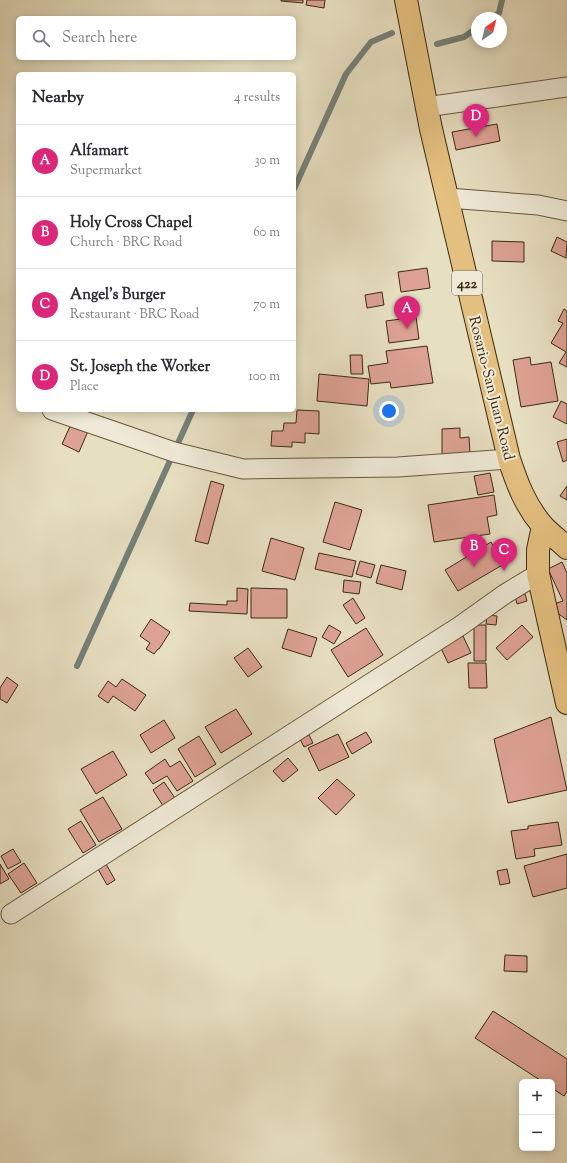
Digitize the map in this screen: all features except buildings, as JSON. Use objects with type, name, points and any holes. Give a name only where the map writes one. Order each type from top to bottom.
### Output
[{"type":"main road","name":"Rosario-San Juan Road","points":[[406,0],[426,107],[509,459],[518,486],[526,502],[543,526],[567,548]]},
{"type":"main road","points":[[543,526],[538,550],[538,574],[567,704]]},
{"type":"street","points":[[426,107],[567,87]]},
{"type":"street","points":[[448,198],[538,205],[567,211]]},
{"type":"street","points":[[58,412],[174,452],[243,468],[398,467],[509,459]]},
{"type":"street","points":[[12,914],[460,626],[505,594],[538,574]]},
{"type":"waterway","points":[[499,12],[502,0]]},
{"type":"waterway","points":[[437,44],[464,37],[471,32]]},
{"type":"waterway","points":[[296,185],[346,74],[371,42],[392,33]]},
{"type":"waterway","points":[[77,666],[192,412]]},
{"type":"place","name":"St. Joseph the Worker","points":[[476,137]]},
{"type":"place","name":"Alfamart","points":[[407,329]]},
{"type":"place","name":"Holy Cross Chapel","points":[[474,567]]},
{"type":"place","name":"Angel's Burger","points":[[504,571]]}]
